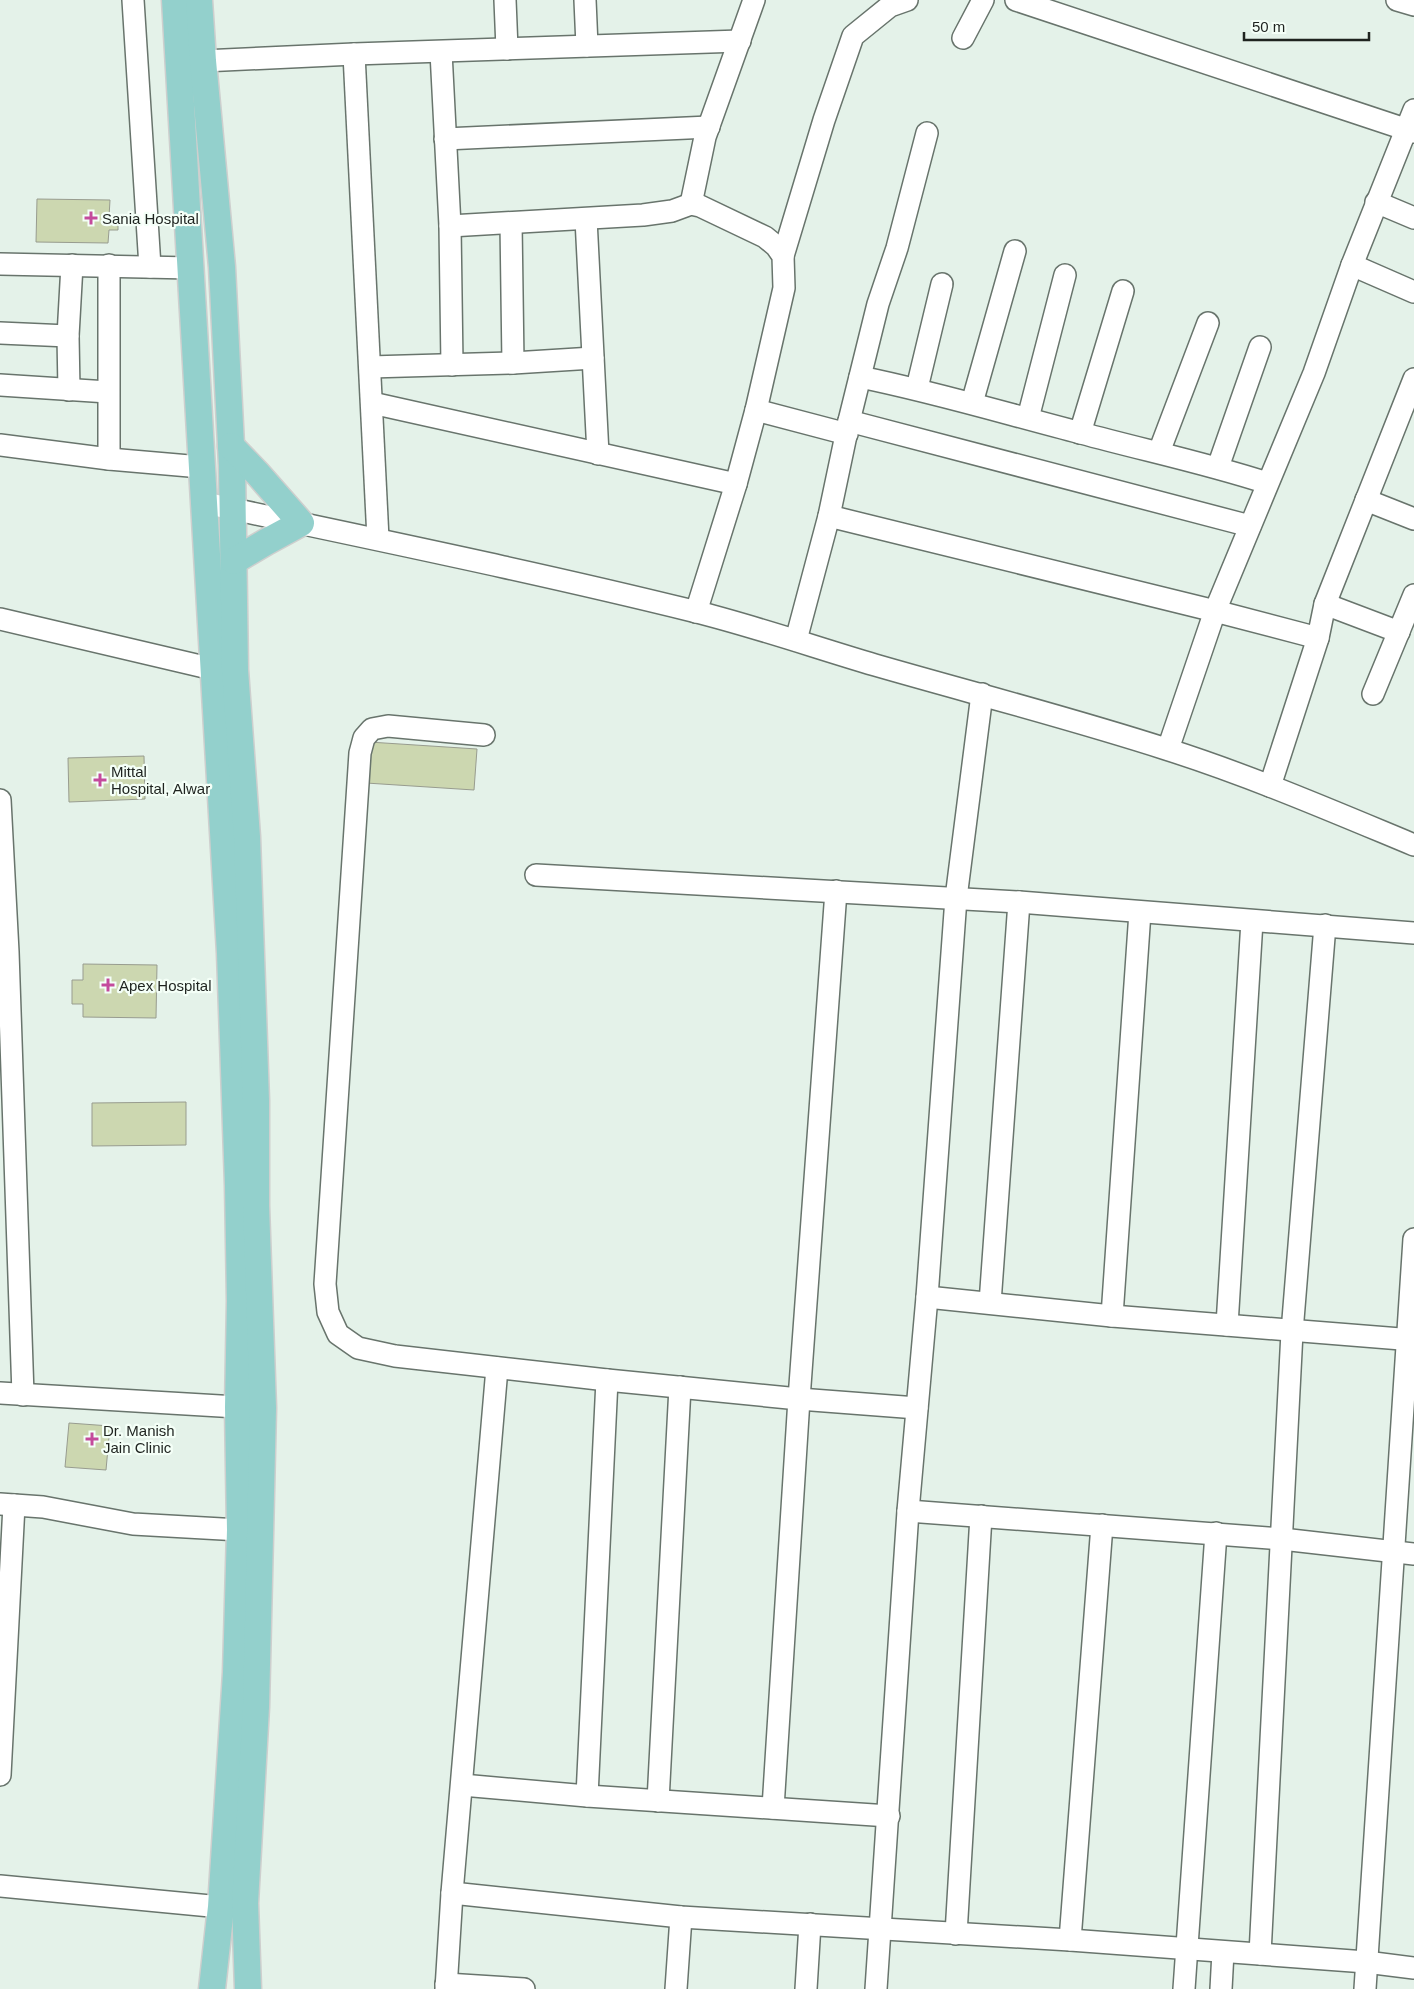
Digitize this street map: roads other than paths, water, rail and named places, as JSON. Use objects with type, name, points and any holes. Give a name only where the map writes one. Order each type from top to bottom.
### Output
[{"type":"main road","points":[[175,0],[229,934],[235,1074],[240,1301],[238,1407],[240,1530],[236,1674],[243,1749],[248,1989]]},
{"type":"main road","points":[[199,0],[222,267],[231,446],[235,670],[247,837],[256,1101],[256,1206],[263,1408],[262,1502],[243,1749],[221,1907],[212,1989]]},
{"type":"main road","points":[[231,446],[301,523],[234,562]]},
{"type":"street","points":[[133,0],[150,266]]},
{"type":"street","points":[[505,0],[507,49]]},
{"type":"street","points":[[585,0],[587,46]]},
{"type":"street","points":[[691,204],[709,126],[754,0]]},
{"type":"street","points":[[696,612],[736,484],[756,410],[784,288],[783,256],[824,120],[853,36],[890,6],[907,0]]},
{"type":"street","points":[[963,38],[983,0]]},
{"type":"street","points":[[1016,0],[1411,124],[1376,202],[1314,373],[1215,611],[1168,749]]},
{"type":"street","points":[[1397,0],[1414,5]]},
{"type":"street","points":[[203,61],[354,54],[740,42]]},
{"type":"street","points":[[441,52],[450,226],[452,364]]},
{"type":"street","points":[[354,54],[378,539]]},
{"type":"street","points":[[445,139],[709,126]]},
{"type":"street","points":[[796,640],[829,516],[848,427],[878,304],[897,248],[928,133]]},
{"type":"street","points":[[1376,202],[1414,218]]},
{"type":"street","points":[[450,226],[661,213],[691,204],[709,208],[765,238],[776,246],[783,256]]},
{"type":"street","points":[[586,219],[598,454]]},
{"type":"street","points":[[511,223],[513,363]]},
{"type":"street","points":[[972,403],[1014,251]]},
{"type":"street","points":[[0,264],[191,268]]},
{"type":"street","points":[[68,390],[68,336],[72,265]]},
{"type":"street","points":[[108,265],[109,459]]},
{"type":"street","points":[[1352,265],[1414,292]]},
{"type":"street","points":[[1028,418],[1066,275]]},
{"type":"street","points":[[917,388],[942,284]]},
{"type":"street","points":[[1080,433],[1123,291]]},
{"type":"street","points":[[1159,452],[1208,323]]},
{"type":"street","points":[[0,333],[68,336]]},
{"type":"street","points":[[1218,467],[1260,347]]},
{"type":"street","points":[[370,367],[513,363],[594,358]]},
{"type":"street","points":[[860,377],[917,388],[1080,433],[1218,467],[1268,483]]},
{"type":"street","points":[[0,385],[108,392]]},
{"type":"street","points":[[1270,786],[1318,638],[1325,604],[1412,389]]},
{"type":"street","points":[[372,403],[736,484]]},
{"type":"street","points":[[756,410],[848,427],[1250,526]]},
{"type":"street","points":[[0,445],[109,459],[201,467]]},
{"type":"street","points":[[1366,500],[1414,519]]},
{"type":"street","points":[[204,503],[378,539],[696,612],[796,640],[875,665],[982,694],[1168,749],[1270,786],[1414,845]]},
{"type":"street","points":[[829,516],[1318,638]]},
{"type":"street","points":[[1373,694],[1414,595]]},
{"type":"street","points":[[1325,604],[1399,632]]},
{"type":"street","points":[[0,619],[213,669]]},
{"type":"street","points":[[876,1989],[908,1511],[927,1297],[956,898],[982,694]]},
{"type":"street","points":[[484,735],[388,726],[372,729],[364,738],[360,753],[325,1284],[328,1312],[338,1334],[358,1348],[395,1356],[606,1380],[799,1399],[917,1408]]},
{"type":"street","points":[[0,800],[9,1234],[23,1394]]},
{"type":"street","points":[[536,875],[1019,902],[1414,933]]},
{"type":"street","points":[[773,1808],[799,1399],[836,891]]},
{"type":"street","points":[[990,1303],[1019,902]]},
{"type":"street","points":[[1112,1316],[1140,912]]},
{"type":"street","points":[[1227,1325],[1252,921]]},
{"type":"street","points":[[1260,1954],[1292,1332],[1326,925]]},
{"type":"street","points":[[1364,1989],[1392,1552],[1410,1340],[1414,1239]]},
{"type":"street","points":[[927,1297],[1112,1316],[1410,1340]]},
{"type":"street","points":[[497,1368],[452,1893],[446,1986],[524,1989]]},
{"type":"street","points":[[587,1796],[606,1380]]},
{"type":"street","points":[[658,1801],[680,1387]]},
{"type":"street","points":[[0,1393],[263,1408]]},
{"type":"street","points":[[0,1775],[7,1504],[43,1507],[133,1524],[240,1530]]},
{"type":"street","points":[[908,1511],[1216,1533],[1414,1554]]},
{"type":"street","points":[[956,1934],[981,1516]]},
{"type":"street","points":[[1070,1940],[1102,1526]]},
{"type":"street","points":[[1184,1989],[1216,1533]]},
{"type":"street","points":[[462,1785],[587,1796],[889,1816]]},
{"type":"street","points":[[0,1886],[221,1907]]},
{"type":"street","points":[[452,1893],[681,1917],[1070,1940],[1366,1962],[1414,1968]]},
{"type":"street","points":[[676,1989],[681,1917]]},
{"type":"street","points":[[806,1989],[810,1924]]},
{"type":"street","points":[[1221,1989],[1223,1952]]},
{"type":"place","name":"Sania Hospital","points":[[91,218]]},
{"type":"place","name":"Mittal Hospital, Alwar","points":[[100,780]]},
{"type":"place","name":"Apex Hospital","points":[[108,985]]},
{"type":"place","name":"Dr. Manish Jain Clinic","points":[[92,1439]]}]
